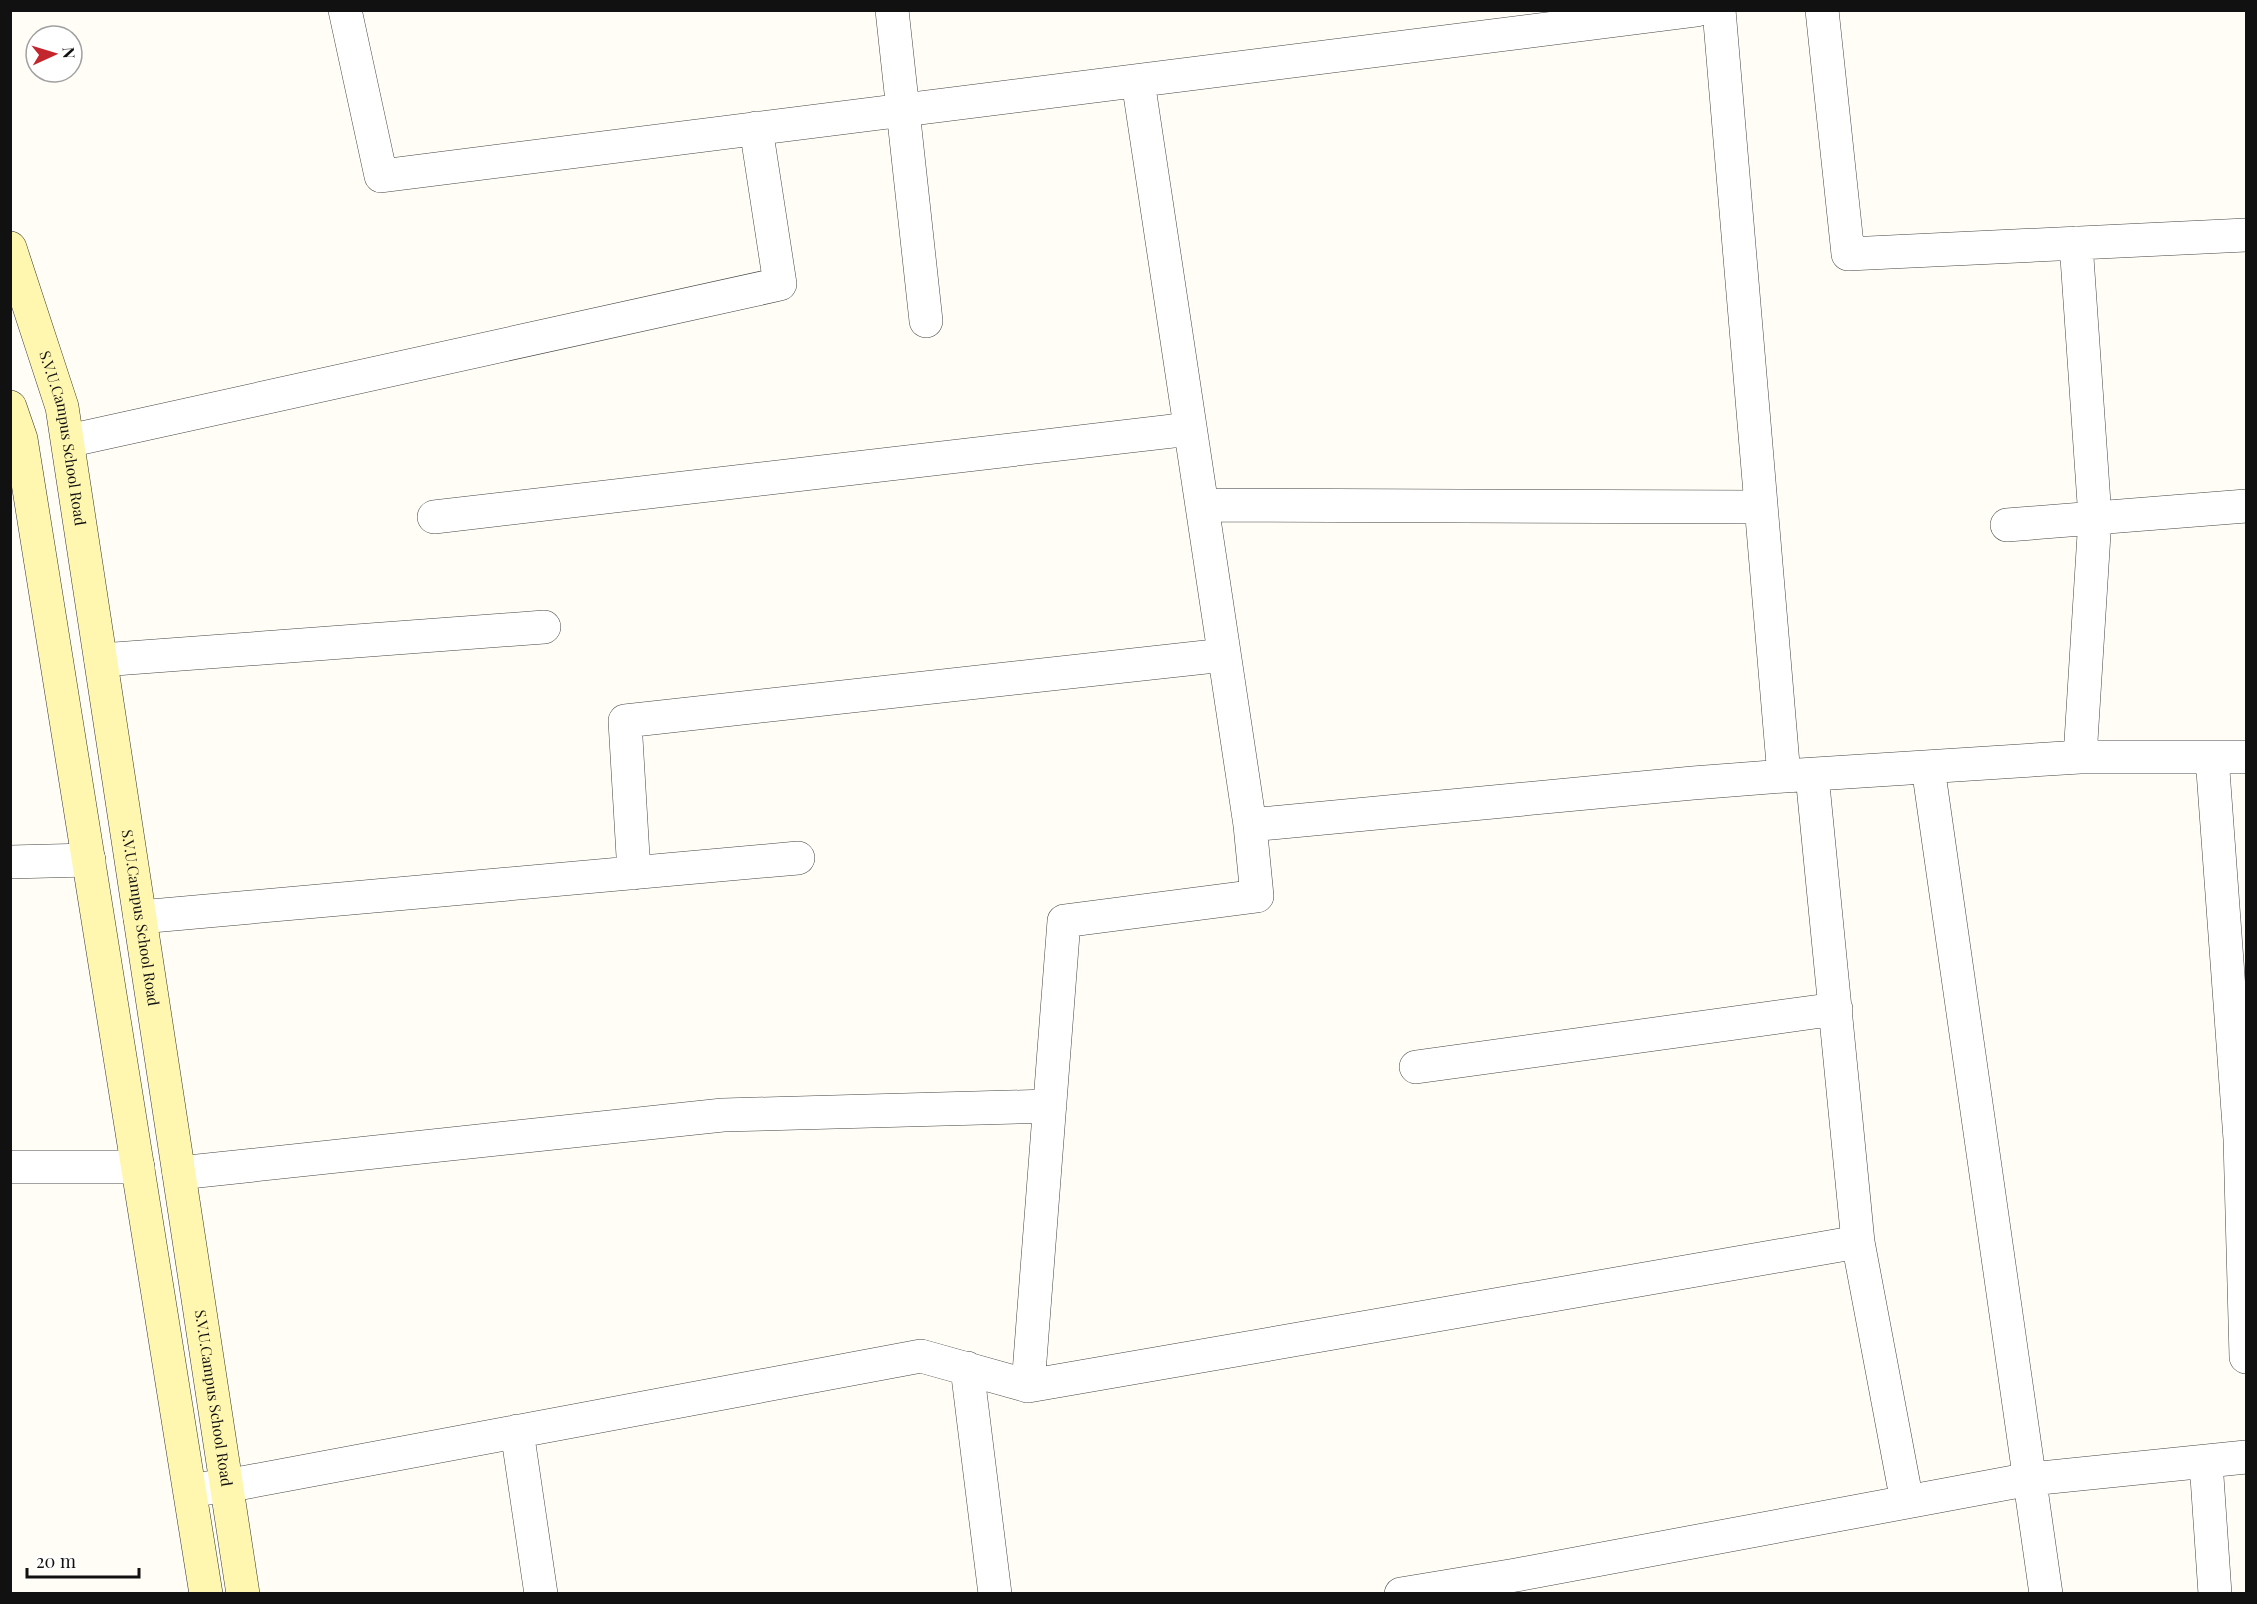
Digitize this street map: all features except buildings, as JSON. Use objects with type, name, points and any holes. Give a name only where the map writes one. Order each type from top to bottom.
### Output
[{"type":"street","points":[[345,10],[381,176],[1697,10]]},
{"type":"street","points":[[892,10],[926,321]]},
{"type":"street","points":[[1719,10],[1761,507],[1798,776],[1836,1009],[1858,1242],[1907,1502]]},
{"type":"street","points":[[1822,10],[1848,254],[2247,235]]},
{"type":"street","points":[[1028,1386],[1064,921],[1257,896],[1250,825],[1138,81]]},
{"type":"street","points":[[68,441],[780,284],[756,128]]},
{"type":"street","points":[[2076,243],[2095,518],[2080,757]]},
{"type":"street","name":"S.V.U.Campus School Road","points":[[10,248],[62,407],[68,441],[243,1593]]},
{"type":"street","points":[[10,407],[21,439],[206,1593]]},
{"type":"street","points":[[434,517],[1190,429]]},
{"type":"street","points":[[1202,506],[1761,507]]},
{"type":"street","points":[[2007,525],[2247,506]]},
{"type":"street","points":[[101,660],[544,627]]},
{"type":"street","points":[[634,873],[625,721],[1224,655]]},
{"type":"street","points":[[1250,825],[1670,785],[1928,767],[2080,757],[2247,757]]},
{"type":"street","points":[[2212,757],[2240,1139],[2247,1357]]},
{"type":"street","points":[[1928,767],[2046,1593]]},
{"type":"street","points":[[140,917],[798,858]]},
{"type":"street","points":[[10,862],[89,860]]},
{"type":"street","points":[[1416,1067],[1836,1009]]},
{"type":"street","points":[[179,1173],[723,1115],[1050,1106]]},
{"type":"street","points":[[10,1167],[138,1167]]},
{"type":"street","points":[[190,1490],[226,1486],[921,1356],[1028,1386],[1858,1242]]},
{"type":"street","points":[[967,1368],[995,1593]]},
{"type":"street","points":[[517,1431],[541,1593]]},
{"type":"street","points":[[1401,1593],[1516,1575],[2030,1479],[2247,1457]]},
{"type":"street","points":[[2206,1462],[2215,1593]]}]
